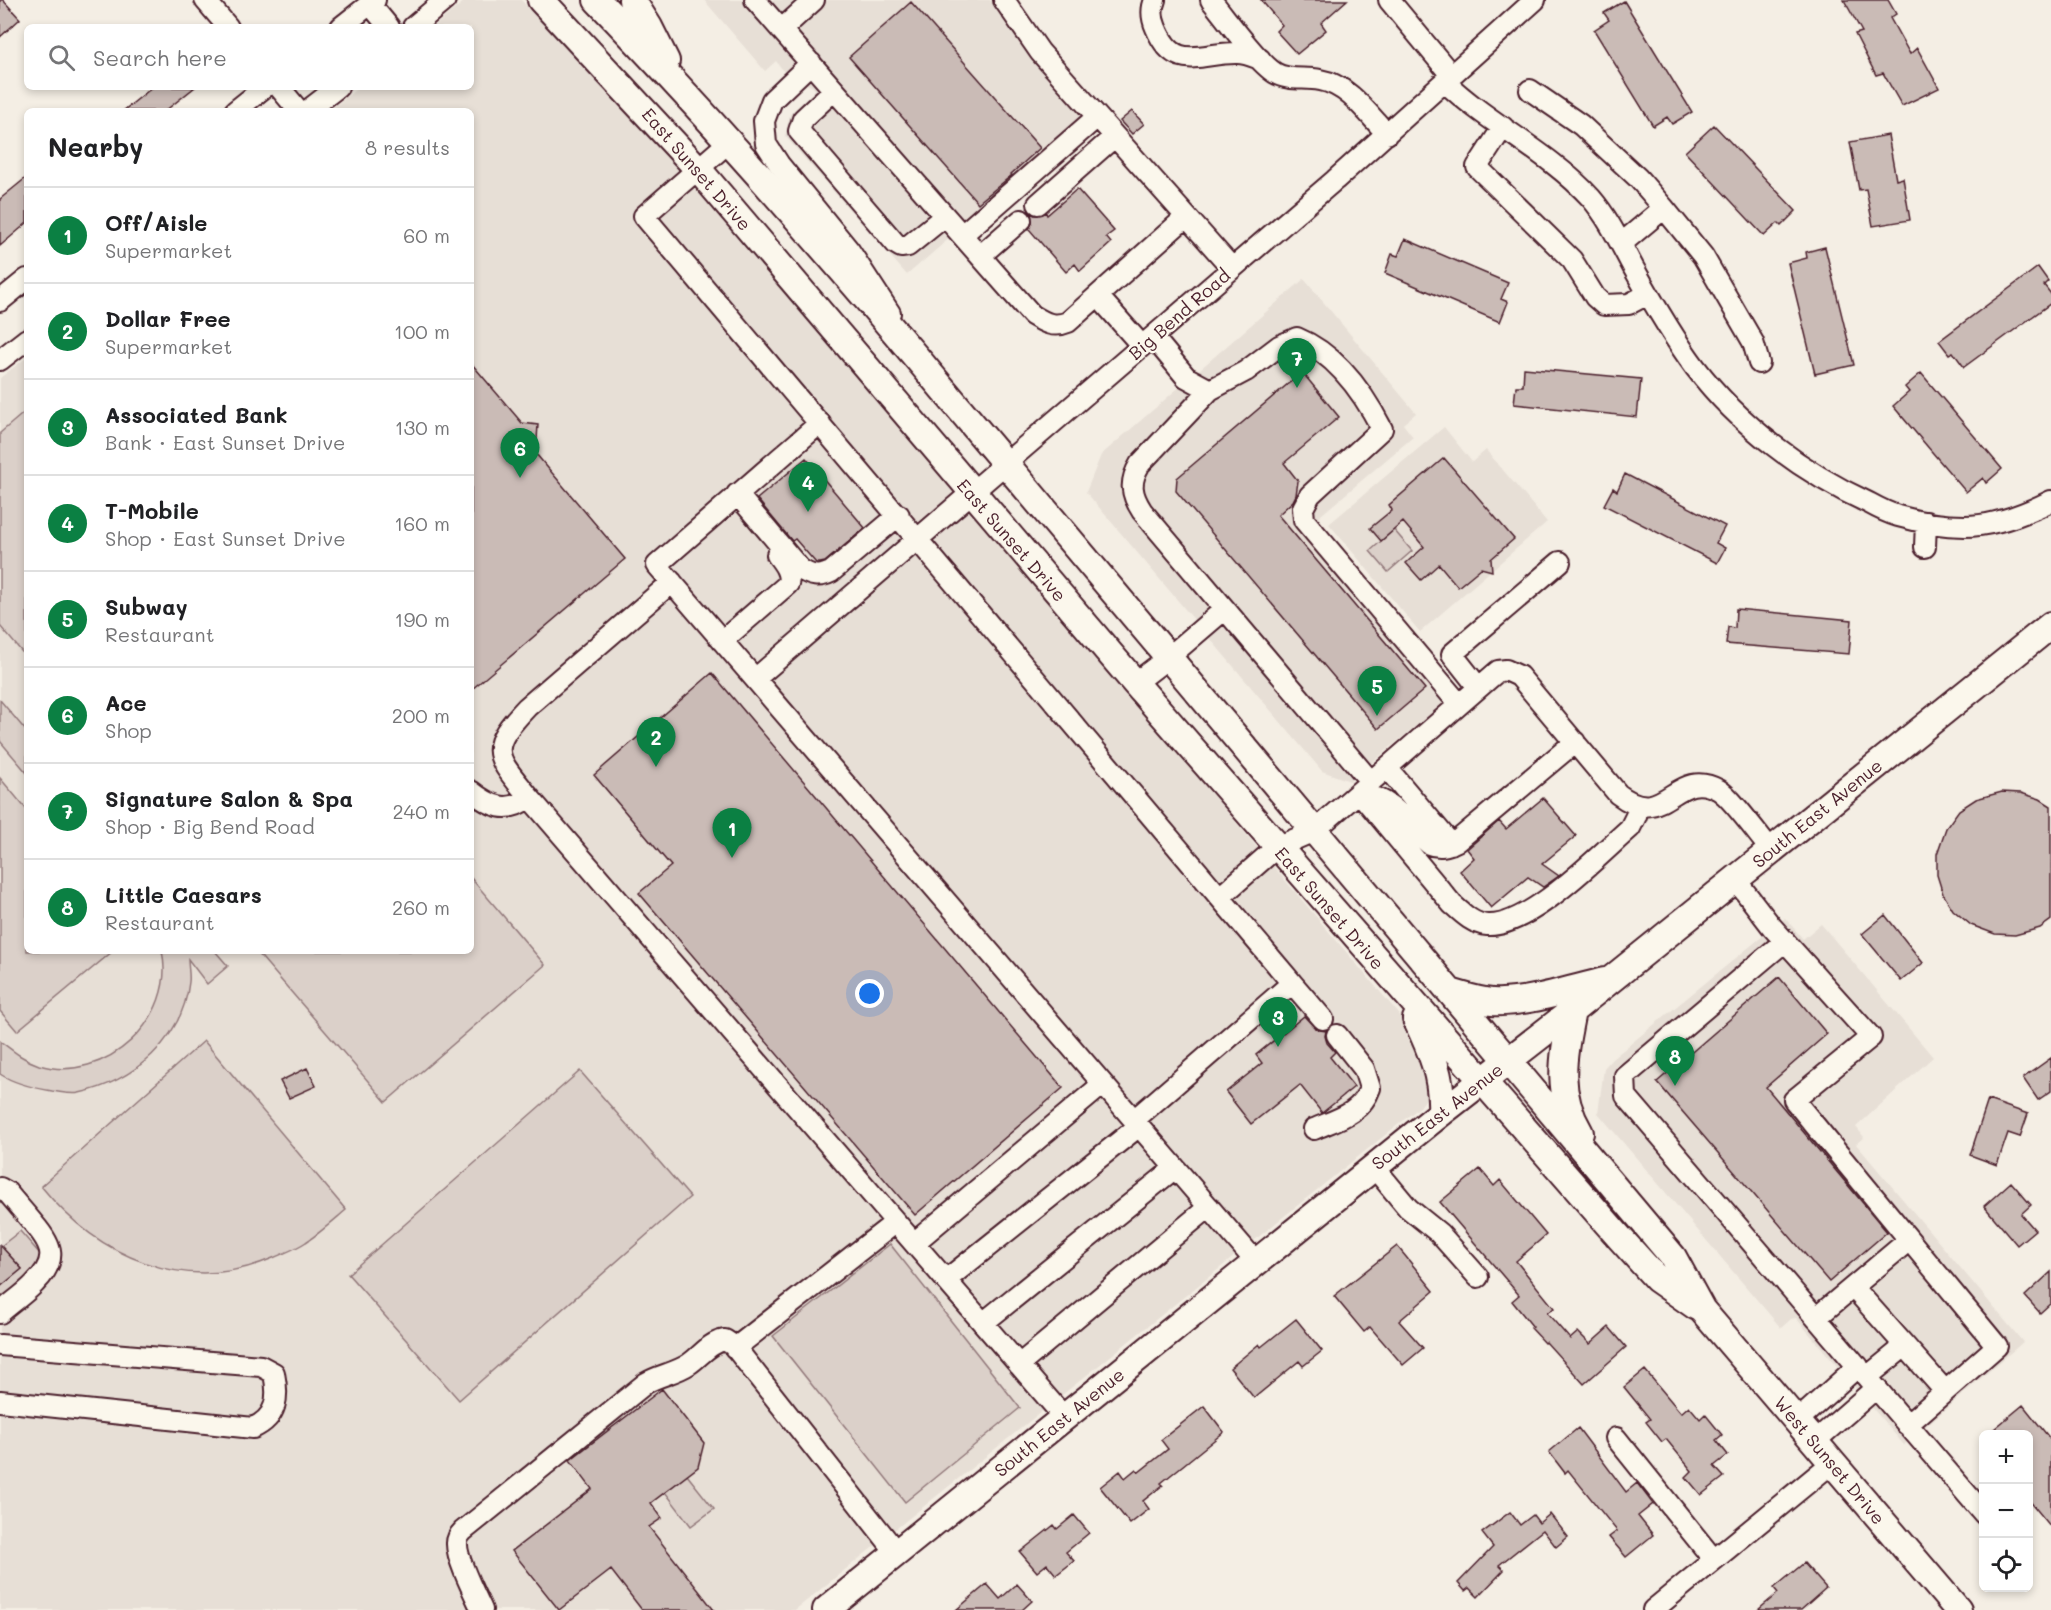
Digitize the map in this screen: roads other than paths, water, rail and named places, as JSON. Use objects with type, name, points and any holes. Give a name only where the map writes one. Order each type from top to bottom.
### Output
[{"type":"main road","name":"East Sunset Drive","points":[[542,0],[672,139],[1135,683],[1481,1080]]},
{"type":"main road","name":"East Sunset Drive","points":[[597,0],[677,83],[821,244],[1508,1060]]},
{"type":"main road","points":[[632,0],[649,27],[677,83]]},
{"type":"main road","name":"South East Avenue","points":[[826,1610],[1481,1080],[1572,1011],[2051,626]]},
{"type":"main road","points":[[1450,992],[1494,1002],[1543,996],[1610,980]]},
{"type":"main road","points":[[1405,994],[1430,1048],[1442,1093],[1441,1113]]},
{"type":"main road","points":[[1572,1011],[1563,1060],[1563,1091],[1572,1119],[1610,1182]]},
{"type":"main road","name":"West Sunset Drive","points":[[1508,1060],[1673,1257],[1702,1310],[1958,1610]]},
{"type":"main road","name":"West Sunset Drive","points":[[1481,1080],[1657,1279],[1702,1310]]},
{"type":"street","points":[[205,0],[225,24]]},
{"type":"street","points":[[416,24],[445,0]]},
{"type":"street","points":[[755,0],[1032,315],[1050,325],[1068,322],[1186,217]]},
{"type":"street","points":[[781,30],[814,0]]},
{"type":"street","points":[[1004,0],[1040,52],[1232,268]]},
{"type":"street","points":[[1155,0],[1154,24],[1166,46],[1173,52],[1190,58],[1240,53],[1260,59]]},
{"type":"street","points":[[1211,0],[1274,73],[1285,77],[1320,80],[1334,84],[1354,99],[1387,134]]},
{"type":"street","points":[[1389,0],[1464,99],[1563,173],[1589,196],[1606,216],[1648,294],[1696,369],[1733,409],[1779,450],[1841,491],[1895,516],[1926,522],[1966,526],[1991,524],[2051,501]]},
{"type":"street","name":"Big Bend Road","points":[[755,679],[1387,134],[1535,0]]},
{"type":"street","points":[[345,24],[373,2],[387,24]]},
{"type":"street","points":[[811,63],[772,100],[764,121],[766,144],[779,164],[849,250],[916,357]]},
{"type":"street","points":[[239,108],[261,90]]},
{"type":"street","points":[[282,90],[296,108]]},
{"type":"street","points":[[311,108],[334,90]]},
{"type":"street","points":[[834,90],[803,119],[799,131],[896,244],[901,247],[908,246],[945,216]]},
{"type":"street","points":[[1530,90],[1581,125],[1638,178],[1664,208],[1703,256],[1753,342],[1760,363]]},
{"type":"street","points":[[962,235],[1097,117]]},
{"type":"street","points":[[1503,127],[1477,167],[1572,260],[1595,297],[1604,305],[1629,304],[1648,294]]},
{"type":"street","points":[[1038,204],[1114,137]]},
{"type":"street","points":[[730,141],[644,216],[1323,1020]]},
{"type":"street","points":[[1621,244],[1664,208]]},
{"type":"street","points":[[980,256],[1021,220]]},
{"type":"street","points":[[0,301],[24,281]]},
{"type":"street","points":[[1098,296],[1186,377],[1210,390]]},
{"type":"street","points":[[1459,704],[1304,520],[1303,508],[1310,495],[1382,429],[1370,405],[1338,365],[1314,345],[1297,338],[1279,346],[1246,371],[1210,390],[1140,464],[1133,476],[1132,487],[1135,501],[1225,609],[1365,787],[1452,904],[1464,916],[1485,925],[1509,922],[1543,903],[1630,828],[1638,806]]},
{"type":"street","points":[[0,360],[24,341]]},
{"type":"street","points":[[820,423],[657,564],[1256,1262]]},
{"type":"street","points":[[734,498],[800,569],[812,576],[831,572],[898,516]]},
{"type":"street","points":[[722,641],[783,589],[788,584],[789,578],[782,561],[734,498]]},
{"type":"street","points":[[1925,547],[1926,522]]},
{"type":"street","points":[[1478,687],[1452,654],[1560,562]]},
{"type":"street","points":[[672,582],[527,706],[510,724],[502,737],[499,749],[500,759],[529,797],[1064,1417]]},
{"type":"street","points":[[1135,683],[1225,609]]},
{"type":"street","points":[[1220,897],[1277,847],[1314,831],[1498,670],[1506,670],[1519,676],[1618,794],[1638,806],[1655,805],[1691,784],[1710,786],[1726,795],[1771,850]]},
{"type":"street","points":[[1365,787],[1372,795],[1392,806],[1429,844],[1442,846],[1451,844],[1575,742]]},
{"type":"street","points":[[1387,768],[1451,844]]},
{"type":"street","points":[[474,793],[496,806],[509,807],[521,804],[529,797]]},
{"type":"street","points":[[1735,879],[1785,941],[1871,1037],[1794,1100],[1997,1346],[1908,1425]]},
{"type":"street","points":[[1785,941],[1625,1076],[1626,1096],[1979,1509]]},
{"type":"street","points":[[946,1280],[1136,1123],[1292,983]]},
{"type":"street","points":[[1314,1129],[1348,1115],[1363,1103],[1370,1088],[1364,1070],[1337,1035]]},
{"type":"street","points":[[914,1243],[1103,1084]]},
{"type":"street","points":[[1374,1167],[1407,1208],[1439,1233],[1478,1277]]},
{"type":"street","points":[[983,1323],[1176,1168]]},
{"type":"street","points":[[0,1188],[7,1192],[46,1238],[51,1248],[51,1261],[34,1284],[0,1313]]},
{"type":"street","points":[[1019,1365],[1209,1207]]},
{"type":"street","points":[[735,1348],[896,1222]]},
{"type":"street","points":[[1816,1318],[1909,1240]]},
{"type":"street","points":[[1853,1287],[1945,1391]]},
{"type":"street","points":[[482,1610],[458,1554],[458,1536],[646,1383],[688,1365],[719,1341],[725,1340],[735,1348],[897,1553]]},
{"type":"street","points":[[0,1345],[261,1366],[274,1373],[276,1386],[273,1411],[266,1423],[253,1428],[0,1401]]},
{"type":"street","points":[[1797,1421],[1867,1377],[1905,1346]]},
{"type":"street","points":[[1814,1442],[1867,1377]]},
{"type":"street","points":[[1616,1438],[1714,1560]]},
{"type":"street","points":[[1653,1610],[1832,1463]]},
{"type":"place","name":"Signature Salon & Spa","points":[[1297,388]]},
{"type":"place","name":"Ace","points":[[520,478]]},
{"type":"place","name":"T-Mobile","points":[[808,512]]},
{"type":"place","name":"Subway","points":[[1377,716]]},
{"type":"place","name":"Dollar Free","points":[[656,767]]},
{"type":"place","name":"Off/Aisle","points":[[732,858]]},
{"type":"place","name":"Associated Bank","points":[[1278,1047]]},
{"type":"place","name":"Little Caesars","points":[[1675,1086]]}]
